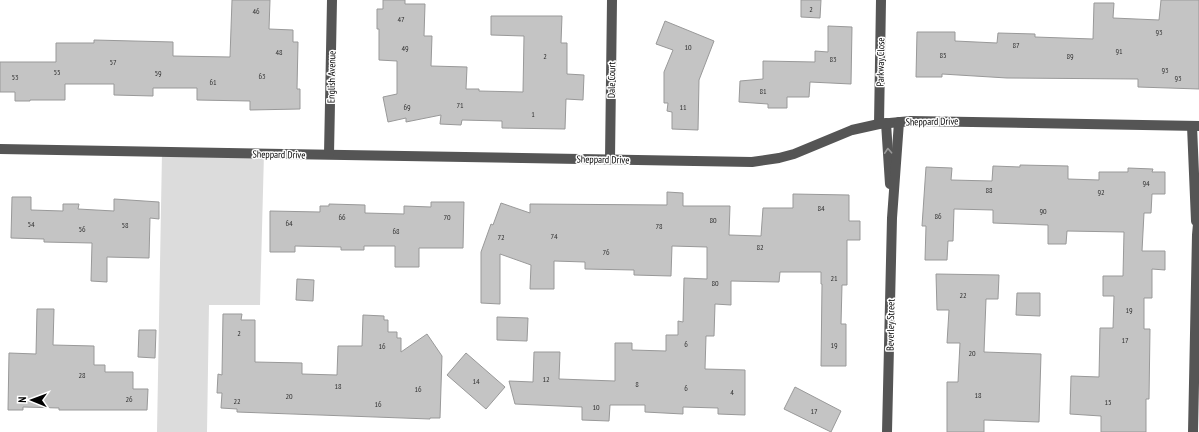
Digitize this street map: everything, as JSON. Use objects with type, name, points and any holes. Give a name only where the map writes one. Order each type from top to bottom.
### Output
[{"type":"street","name":"English Avenue","points":[[330,154],[332,0]]},
{"type":"street","name":"Dale Court","points":[[610,159],[612,0]]},
{"type":"street","name":"Parkway Close","points":[[881,0],[882,124]]},
{"type":"street","name":"Sheppard Drive","points":[[0,149],[741,162],[764,161],[794,154],[840,134],[882,124],[923,120],[1195,126]]},
{"type":"street","name":"Beverley Street","points":[[887,432],[892,218],[899,122]]},
{"type":"street","name":"Beverley Street","points":[[882,124],[892,218]]},
{"type":"street","points":[[1193,432],[1197,235],[1195,126]]},
{"type":"street","points":[[1197,235],[1199,213]]},
{"type":"shaded area","points":[[162,152],[264,153],[260,305],[209,305],[207,432],[157,432]]},
{"type":"building","points":[[232,0],[270,0],[269,29],[293,30],[293,42],[298,42],[297,89],[300,89],[300,109],[250,110],[250,101],[197,100],[197,88],[153,88],[153,96],[114,95],[114,84],[65,84],[65,100],[30,101],[15,101],[15,92],[0,92],[0,62],[56,62],[56,43],[94,43],[94,40],[173,42],[173,56],[230,57]]},
{"type":"building","points":[[383,0],[405,0],[405,4],[425,4],[424,36],[432,36],[431,66],[467,67],[466,89],[479,89],[479,91],[523,92],[524,36],[491,35],[491,16],[562,16],[561,43],[567,43],[567,74],[584,75],[583,100],[566,99],[565,129],[502,128],[502,121],[462,120],[461,125],[440,124],[441,115],[406,122],[406,118],[388,122],[383,97],[397,94],[397,61],[379,60],[379,29],[377,29],[377,9],[383,9]]},
{"type":"building","points":[[801,0],[821,0],[820,18],[801,17]]},
{"type":"building","points":[[1161,0],[1199,0],[1199,89],[1138,87],[1138,79],[1007,78],[942,74],[942,77],[916,77],[917,32],[955,32],[955,41],[997,43],[998,33],[1035,34],[1035,37],[1093,39],[1094,3],[1114,3],[1113,18],[1159,20]]},
{"type":"building","points":[[665,21],[714,41],[699,80],[698,130],[672,129],[672,112],[667,111],[668,103],[664,103],[664,72],[673,50],[656,44]]},
{"type":"building","points":[[828,26],[852,27],[851,84],[810,82],[809,97],[787,97],[787,108],[768,108],[768,104],[739,102],[740,81],[763,79],[763,61],[815,62],[815,51],[828,52]]},
{"type":"building","points":[[1020,165],[1068,166],[1068,179],[1099,180],[1099,172],[1128,172],[1128,168],[1153,169],[1152,172],[1165,172],[1165,194],[1152,194],[1151,213],[1144,213],[1142,251],[1165,251],[1165,270],[1152,269],[1152,298],[1144,298],[1144,329],[1150,329],[1149,399],[1146,399],[1146,432],[1101,432],[1101,416],[1070,414],[1071,376],[1099,377],[1100,328],[1113,328],[1114,296],[1103,296],[1103,276],[1123,276],[1124,232],[1067,231],[1066,244],[1048,244],[1048,225],[993,223],[993,210],[954,209],[953,241],[948,241],[947,260],[925,260],[926,226],[922,226],[926,167],[952,168],[951,180],[992,181],[993,166],[1020,167]]},
{"type":"building","points":[[667,192],[683,193],[683,206],[730,206],[729,235],[761,236],[763,208],[793,208],[793,194],[849,195],[849,221],[860,221],[860,240],[847,240],[847,285],[842,285],[841,324],[846,324],[846,366],[821,366],[821,272],[780,272],[779,282],[731,281],[731,305],[715,304],[714,336],[706,336],[705,369],[745,370],[745,415],[718,414],[718,408],[683,407],[683,414],[645,412],[645,405],[610,405],[609,421],[582,420],[582,407],[515,404],[509,381],[533,382],[534,352],[560,352],[559,379],[615,381],[615,343],[632,343],[632,350],[666,351],[666,335],[678,335],[678,321],[683,322],[684,278],[707,279],[707,247],[672,246],[671,276],[634,275],[634,270],[585,269],[585,262],[554,261],[554,289],[530,289],[531,265],[500,254],[500,304],[481,303],[481,252],[491,224],[493,225],[501,203],[530,213],[530,204],[667,205]]},
{"type":"building","points":[[12,197],[31,197],[31,210],[63,211],[63,204],[79,204],[78,209],[114,211],[114,199],[159,202],[159,219],[150,218],[149,258],[107,257],[107,282],[91,281],[92,243],[44,242],[44,239],[11,238]]},
{"type":"building","points":[[431,202],[464,202],[463,248],[419,248],[419,267],[395,267],[395,246],[364,246],[364,250],[341,250],[341,247],[295,246],[295,252],[270,252],[270,211],[320,212],[320,206],[329,206],[329,204],[365,205],[365,213],[404,214],[404,206],[431,207]]},
{"type":"building","points":[[936,274],[999,275],[998,299],[986,299],[984,352],[1041,354],[1039,422],[984,420],[984,432],[947,432],[947,382],[958,382],[960,343],[947,343],[949,310],[937,310]]},
{"type":"building","points":[[297,279],[314,280],[313,301],[296,300]]},
{"type":"building","points":[[1017,293],[1040,293],[1040,316],[1016,315]]},
{"type":"building","points":[[37,309],[54,309],[53,345],[94,346],[94,365],[105,365],[105,372],[133,372],[133,389],[148,389],[147,410],[59,410],[59,408],[23,407],[23,410],[8,410],[9,353],[36,354]]},
{"type":"building","points":[[223,314],[242,314],[241,320],[255,320],[255,362],[302,363],[302,374],[337,375],[338,346],[362,346],[363,315],[384,316],[384,320],[388,320],[388,332],[397,332],[397,338],[401,338],[401,352],[427,334],[442,356],[440,418],[430,419],[237,412],[237,409],[221,408],[222,393],[217,393],[218,374],[222,375]]},
{"type":"building","points":[[497,317],[528,318],[527,341],[497,340]]},
{"type":"building","points":[[139,330],[156,330],[155,358],[138,357]]},
{"type":"building","points":[[466,353],[505,387],[486,409],[447,375]]},
{"type":"building","points":[[795,387],[841,411],[831,432],[784,409]]}]
